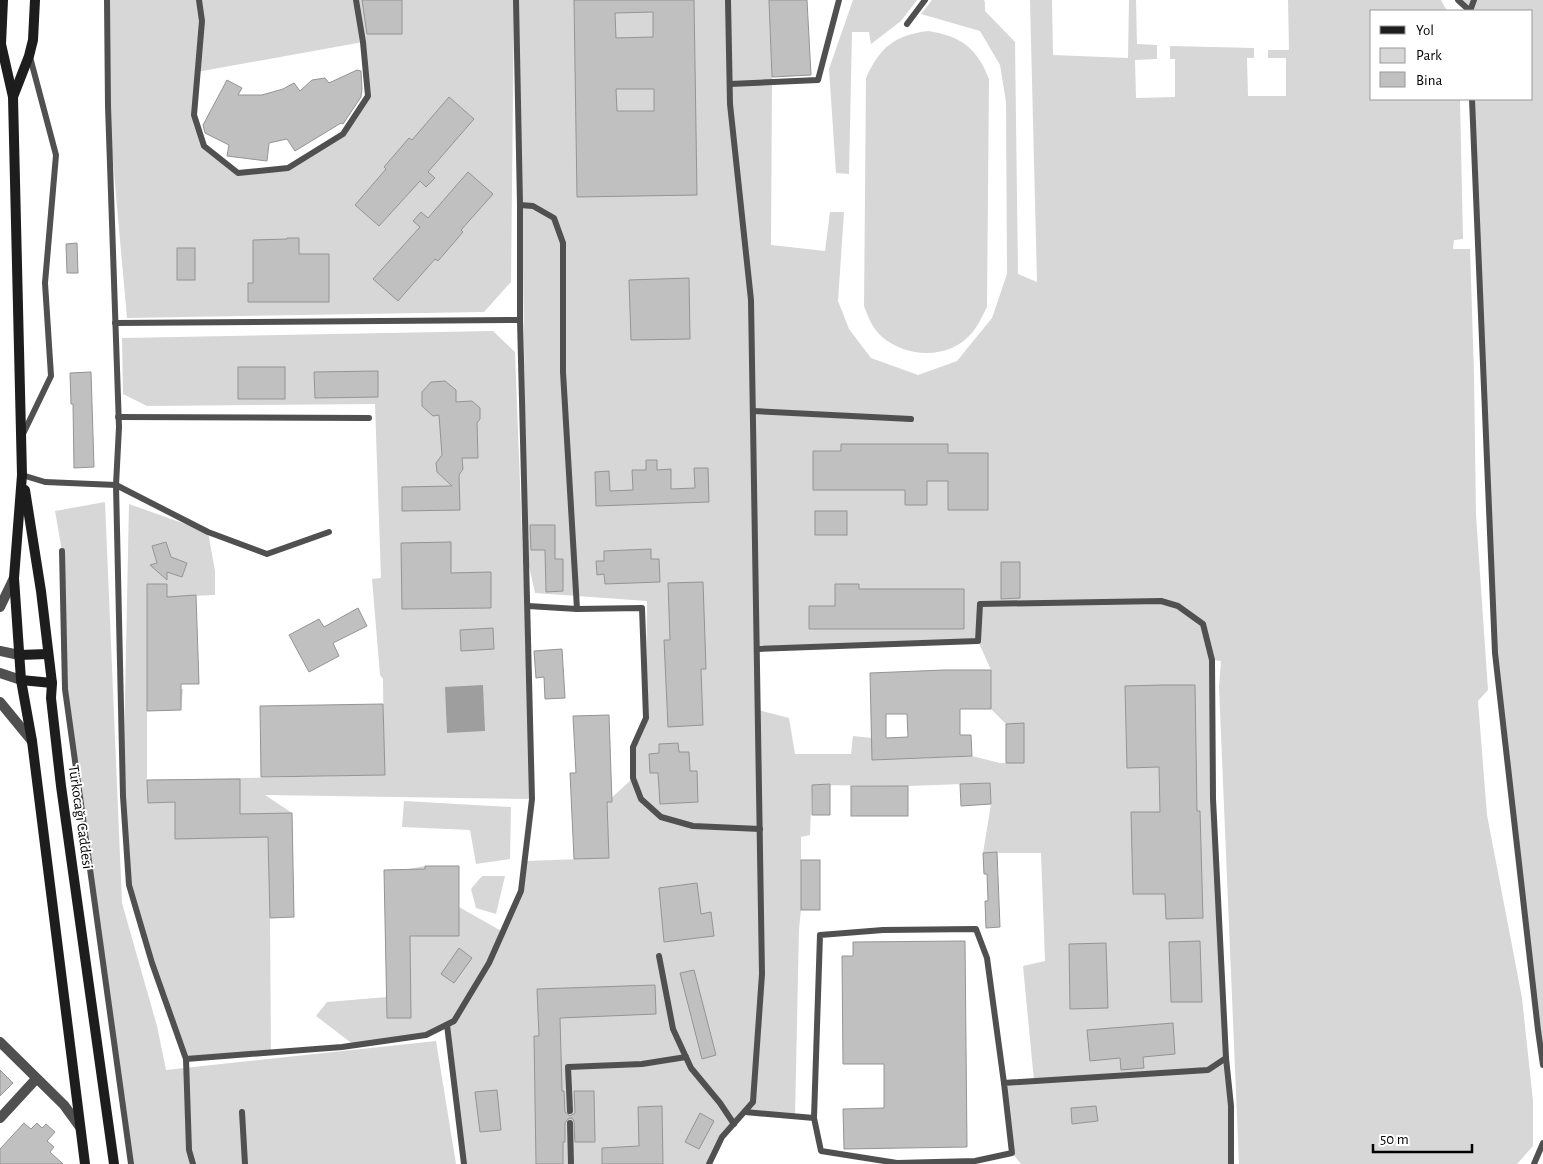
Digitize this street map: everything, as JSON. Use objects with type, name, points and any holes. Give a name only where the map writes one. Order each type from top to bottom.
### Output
[{"type":"main road","name":"Türkocağı Caddesi","points":[[4,0],[1,45],[13,98],[22,437],[22,474],[14,578],[19,655],[21,680],[32,741],[85,1164]]},
{"type":"main road","name":"Türkocağı Caddesi","points":[[13,98],[33,40],[35,0]]},
{"type":"main road","name":"Türkocağı Caddesi","points":[[22,474],[41,591],[52,683],[51,698],[61,786],[114,1164]]},
{"type":"main road","points":[[19,655],[48,654]]},
{"type":"main road","points":[[21,680],[52,683]]},
{"type":"street","points":[[0,607],[14,578]]},
{"type":"street","points":[[0,651],[19,655]]},
{"type":"street","points":[[0,673],[21,680]]},
{"type":"street","points":[[0,702],[32,741]]},
{"type":"street","points":[[0,1042],[64,1105],[80,1127]]},
{"type":"street","points":[[0,1118],[36,1079]]},
{"type":"lane","points":[[107,0],[108,106],[118,417],[116,485],[123,796],[129,885],[152,963],[186,1059],[189,1150],[193,1164]]},
{"type":"lane","points":[[199,0],[202,21],[194,115],[204,146],[238,173],[288,168],[343,134],[368,96],[363,42],[356,0]]},
{"type":"lane","points":[[186,1059],[342,1047],[426,1035],[447,1025],[454,1021],[489,963],[522,891],[532,799],[520,320],[516,0]]},
{"type":"lane","points":[[709,1164],[722,1137],[753,1102],[762,974],[751,300],[730,104],[728,0]]},
{"type":"lane","points":[[730,84],[818,80],[839,0]]},
{"type":"lane","points":[[907,24],[925,0]]},
{"type":"lane","points":[[1458,0],[1469,10]]},
{"type":"lane","points":[[22,437],[52,376],[45,282],[56,155],[29,56]]},
{"type":"lane","points":[[1472,100],[1496,653],[1543,1065]]},
{"type":"lane","points":[[520,205],[533,206],[554,218],[563,243],[563,372],[577,609]]},
{"type":"lane","points":[[115,323],[520,320]]},
{"type":"lane","points":[[753,411],[911,419]]},
{"type":"lane","points":[[118,417],[369,418]]},
{"type":"lane","points":[[22,474],[45,482],[116,485],[208,532],[267,554],[329,532]]},
{"type":"lane","points":[[62,551],[66,689],[132,1164]]},
{"type":"lane","points":[[757,649],[978,641],[980,604],[1161,601],[1178,606],[1203,624],[1212,660],[1213,799],[1226,1058],[1231,1106],[1230,1164]]},
{"type":"lane","points":[[528,606],[577,609],[642,608],[646,718],[633,747],[633,778],[641,799],[661,817],[693,826],[760,829]]},
{"type":"lane","points":[[976,928],[987,958],[1004,1083],[1012,1153],[976,1161],[897,1163],[822,1150],[814,1118],[820,935],[883,930],[976,928]]},
{"type":"lane","points":[[659,956],[673,1029],[691,1068],[720,1102],[734,1124]]},
{"type":"lane","points":[[447,1025],[464,1164]]},
{"type":"lane","points":[[570,1110],[568,1067],[642,1064],[686,1057]]},
{"type":"lane","points":[[1004,1083],[1208,1070],[1226,1058]]},
{"type":"lane","points":[[242,1112],[246,1164]]},
{"type":"lane","points":[[745,1112],[814,1118]]},
{"type":"lane","points":[[570,1123],[572,1164]]},
{"type":"lane","points":[[1534,1164],[1543,1143]]},
{"type":"green space","points":[[107,0],[514,0],[511,282],[484,312],[127,318],[108,106]],"holes":[[[363,42],[368,96],[343,134],[288,168],[238,173],[204,146],[194,115],[197,72]]]},
{"type":"green space","points":[[517,0],[769,0],[772,78],[771,245],[825,251],[830,212],[844,212],[838,301],[849,329],[871,358],[918,375],[957,361],[992,318],[1007,274],[1006,102],[1000,65],[980,31],[921,14],[932,0],[984,0],[985,11],[1015,42],[1018,274],[1037,282],[1030,0],[1052,0],[1053,55],[1128,58],[1129,0],[1136,0],[1137,44],[1157,45],[1157,59],[1135,60],[1136,98],[1175,97],[1175,59],[1170,59],[1170,46],[1254,48],[1254,58],[1247,58],[1248,96],[1286,96],[1286,58],[1268,58],[1268,50],[1289,50],[1288,0],[1441,0],[1446,10],[1370,10],[1370,100],[1460,100],[1463,239],[1454,240],[1453,249],[1470,249],[1476,515],[1488,690],[1478,701],[1487,815],[1522,998],[1533,1101],[1533,1146],[1517,1164],[1239,1164],[1219,687],[1221,661],[1213,660],[1213,799],[1231,1106],[1231,1164],[1021,1164],[1012,1153],[1004,1083],[1034,1081],[1023,966],[1045,961],[1041,853],[983,853],[991,804],[990,783],[908,786],[812,785],[810,835],[801,837],[801,910],[795,1117],[745,1112],[722,1137],[709,1164],[464,1164],[447,1025],[426,1035],[354,1045],[316,1016],[327,1002],[387,997],[384,870],[425,866],[459,866],[459,907],[503,932],[521,891],[525,861],[609,858],[607,802],[633,778],[633,747],[646,718],[647,601],[535,593],[527,557]],"holes":[[[978,641],[991,670],[991,709],[1006,724],[1024,724],[1024,763],[1000,763],[972,756],[873,760],[872,738],[853,736],[851,754],[795,754],[789,718],[758,710],[757,649]]]},
{"type":"green space","points":[[853,0],[917,0],[901,21],[871,44],[869,32],[852,32],[849,174],[836,173],[829,69]]},
{"type":"green space","points":[[1458,0],[1543,0],[1543,1065],[1495,653],[1472,100],[1533,100],[1533,10],[1469,10]]},
{"type":"green space","points":[[928,31],[950,36],[966,45],[979,59],[989,79],[987,307],[976,328],[962,342],[939,352],[927,353],[902,349],[881,336],[869,318],[864,306],[866,78],[877,58],[890,44],[906,36]]},
{"type":"green space","points":[[493,331],[515,352],[532,799],[265,795],[292,813],[294,917],[270,918],[271,1052],[186,1059],[129,885],[123,796],[129,504],[208,532],[215,571],[215,595],[167,597],[167,584],[147,584],[148,685],[183,689],[181,710],[147,711],[147,780],[384,775],[383,679],[380,675],[372,579],[381,578],[375,404],[147,406],[123,394],[122,338]]},
{"type":"green space","points":[[105,502],[122,903],[157,1026],[166,1070],[436,1041],[456,1164],[131,1164],[65,689],[62,551],[55,511]]},
{"type":"green space","points":[[404,801],[511,807],[510,859],[476,864],[470,830],[402,827]]},
{"type":"green space","points":[[482,876],[505,876],[496,914],[476,908],[471,889]]},
{"type":"shaded area","points":[[483,685],[485,731],[447,733],[445,687]]},
{"type":"building","points":[[362,0],[402,0],[402,34],[367,34]]},
{"type":"building","points":[[574,0],[694,0],[697,195],[577,197]],"holes":[[[653,12],[653,37],[616,38],[615,13]],[[616,89],[654,89],[654,111],[617,111]]]},
{"type":"building","points":[[769,0],[807,0],[811,75],[772,77]]},
{"type":"building","points":[[357,70],[361,71],[361,97],[343,124],[341,123],[295,151],[287,139],[269,143],[267,161],[227,156],[229,145],[205,133],[203,125],[227,80],[242,88],[238,95],[262,95],[283,89],[294,83],[300,91],[312,80],[325,78],[329,83]]},
{"type":"building","points":[[449,97],[474,119],[428,172],[435,178],[426,187],[420,181],[379,226],[355,205],[386,169],[384,167],[409,138],[412,140]]},
{"type":"building","points":[[468,172],[493,194],[461,230],[463,232],[438,261],[435,259],[398,301],[373,279],[420,227],[413,221],[421,212],[428,218]]},
{"type":"building","points":[[299,238],[299,254],[329,254],[329,302],[248,302],[248,283],[253,283],[253,240]]},
{"type":"building","points":[[77,243],[78,273],[67,273],[66,244]]},
{"type":"building","points":[[177,248],[195,248],[195,280],[177,280]]},
{"type":"building","points":[[689,278],[690,339],[631,340],[629,280]]},
{"type":"building","points":[[238,367],[285,367],[285,399],[238,399]]},
{"type":"building","points":[[378,371],[378,397],[315,398],[314,372]]},
{"type":"building","points":[[91,372],[94,467],[74,468],[73,404],[71,404],[70,373]]},
{"type":"building","points":[[445,381],[456,390],[456,402],[472,401],[480,408],[480,419],[477,423],[478,458],[462,458],[463,469],[459,475],[460,510],[402,511],[402,487],[452,486],[437,472],[436,463],[442,455],[439,415],[433,416],[422,406],[422,392],[431,382]]},
{"type":"building","points":[[841,444],[948,444],[948,453],[988,453],[988,510],[948,510],[948,481],[927,481],[927,505],[905,505],[905,490],[813,490],[813,451],[841,451]]},
{"type":"building","points":[[646,460],[657,460],[657,470],[671,469],[671,489],[695,488],[694,468],[708,468],[709,502],[596,506],[595,472],[609,471],[610,491],[633,490],[632,470],[646,470]]},
{"type":"building","points":[[815,511],[847,511],[847,535],[815,535]]},
{"type":"building","points":[[530,525],[555,525],[555,559],[563,559],[563,591],[546,592],[545,550],[531,550]]},
{"type":"building","points":[[166,542],[171,557],[187,563],[182,577],[167,572],[167,580],[150,565],[157,563],[152,546]]},
{"type":"building","points":[[451,542],[451,573],[491,572],[491,608],[402,609],[401,543]]},
{"type":"building","points":[[651,549],[651,559],[659,559],[660,582],[605,584],[604,574],[597,575],[596,561],[604,561],[604,551]]},
{"type":"building","points":[[1001,562],[1020,562],[1020,598],[1001,599]]},
{"type":"building","points":[[703,582],[706,669],[701,669],[703,725],[668,727],[664,640],[670,640],[668,583]]},
{"type":"building","points":[[147,584],[167,584],[167,597],[196,595],[199,684],[181,684],[181,710],[147,711]]},
{"type":"building","points":[[835,584],[859,584],[859,589],[964,589],[964,629],[809,629],[809,606],[835,606]]},
{"type":"building","points":[[358,608],[367,626],[333,643],[339,656],[309,672],[289,635],[319,619],[324,627]]},
{"type":"building","points":[[493,628],[494,649],[461,651],[460,630]]},
{"type":"building","points":[[562,649],[565,698],[545,699],[544,677],[536,678],[534,651]]},
{"type":"building","points":[[991,670],[991,709],[960,709],[960,735],[971,735],[972,756],[872,760],[870,673]],"holes":[[[886,714],[907,714],[908,737],[886,738]]]},
{"type":"building","points":[[1195,685],[1197,811],[1200,811],[1203,918],[1166,919],[1165,894],[1133,894],[1131,812],[1160,812],[1159,767],[1127,768],[1125,686]]},
{"type":"building","points":[[383,704],[385,775],[261,777],[260,706]]},
{"type":"building","points":[[609,715],[612,802],[607,802],[609,858],[574,859],[570,773],[576,773],[573,716]]},
{"type":"building","points":[[1024,723],[1024,763],[1006,763],[1006,724]]},
{"type":"building","points":[[678,743],[679,752],[689,752],[690,771],[697,771],[698,802],[660,804],[658,773],[650,773],[649,754],[659,753],[659,744]]},
{"type":"building","points":[[240,779],[240,814],[292,813],[294,917],[270,918],[268,837],[175,839],[175,802],[148,803],[147,780]]},
{"type":"building","points":[[990,783],[991,804],[961,806],[960,784]]},
{"type":"building","points":[[830,784],[830,815],[812,815],[812,785]]},
{"type":"building","points":[[851,786],[908,786],[908,816],[851,816]]},
{"type":"building","points":[[997,852],[1000,927],[986,928],[987,874],[984,874],[983,853]]},
{"type":"building","points":[[801,860],[820,860],[820,910],[801,910]]},
{"type":"building","points":[[425,866],[459,866],[459,936],[410,936],[411,1018],[387,1018],[384,870],[425,869]]},
{"type":"building","points":[[697,883],[701,914],[711,912],[714,936],[664,942],[659,888]]},
{"type":"building","points":[[965,941],[967,1147],[844,1149],[843,1109],[884,1108],[884,1064],[843,1064],[842,956],[853,956],[853,942]]},
{"type":"building","points":[[1200,941],[1202,1002],[1171,1002],[1169,942]]},
{"type":"building","points":[[1106,943],[1108,1008],[1070,1009],[1069,944]]},
{"type":"building","points":[[459,948],[472,958],[454,983],[441,974]]},
{"type":"building","points":[[694,970],[716,1055],[702,1059],[680,973]]},
{"type":"building","points":[[655,985],[656,1014],[560,1018],[562,1091],[564,1091],[565,1112],[570,1116],[575,1113],[574,1091],[594,1091],[595,1142],[575,1142],[574,1121],[572,1118],[568,1119],[565,1123],[563,1164],[536,1164],[534,1036],[539,1036],[537,989]]},
{"type":"building","points":[[1173,1023],[1175,1054],[1143,1057],[1144,1068],[1121,1070],[1120,1058],[1090,1061],[1087,1030]]},
{"type":"building","points":[[0,1070],[13,1083],[0,1096]]},
{"type":"building","points":[[497,1090],[501,1130],[480,1132],[475,1092]]},
{"type":"building","points":[[662,1106],[663,1164],[602,1164],[602,1148],[639,1146],[638,1107]]},
{"type":"building","points":[[1096,1106],[1098,1121],[1072,1124],[1071,1108]]},
{"type":"building","points":[[700,1113],[714,1121],[699,1149],[685,1142]]},
{"type":"building","points":[[24,1123],[31,1129],[37,1123],[42,1128],[46,1124],[55,1132],[47,1141],[54,1147],[50,1152],[63,1164],[0,1164],[0,1149]]}]
